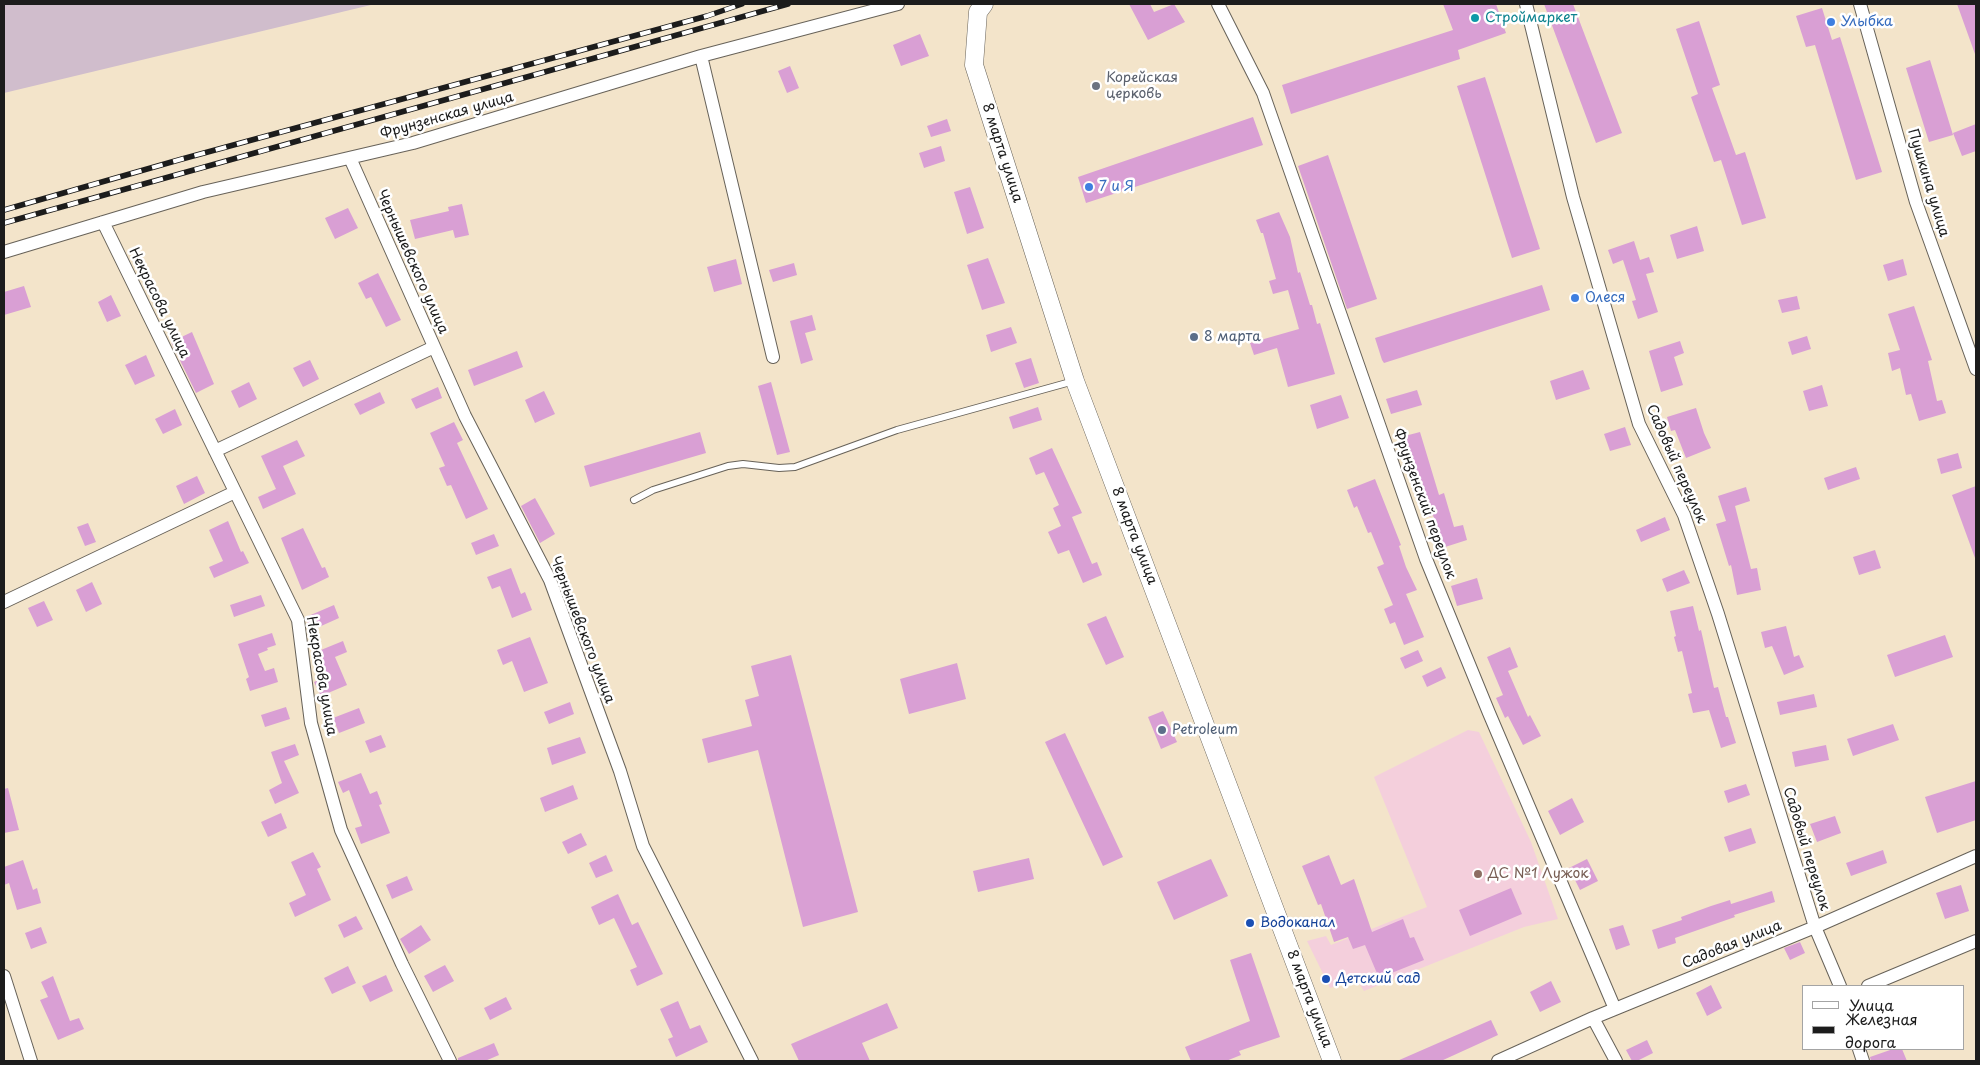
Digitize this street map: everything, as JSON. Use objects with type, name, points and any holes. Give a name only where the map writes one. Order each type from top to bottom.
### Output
[{"type":"street","name":"Фрунзенская улица","points":[[4,252],[203,192],[413,143],[701,56],[898,4]]},
{"type":"street","name":"8 марта улица","points":[[984,4],[978,12],[974,65],[1076,381],[1332,1061]]},
{"type":"street","name":"Фрунзенский переулок","points":[[1218,4],[1263,93],[1426,559],[1489,713],[1615,1009]]},
{"type":"street","name":"Садовый переулок","points":[[1526,4],[1572,197],[1639,424],[1688,524],[1721,623],[1815,927],[1840,985]]},
{"type":"street","name":"Пушкина улица","points":[[1860,4],[1916,202],[1976,369]]},
{"type":"street","points":[[701,56],[773,357]]},
{"type":"street","name":"Чернышевского улица","points":[[350,158],[464,416],[550,580],[620,771],[643,846],[752,1061]]},
{"type":"street","name":"Некрасова улица","points":[[103,222],[298,620],[311,723],[341,830],[402,964],[450,1061]]},
{"type":"street","points":[[215,451],[434,347]]},
{"type":"street","points":[[4,602],[235,492]]},
{"type":"street","name":"Садовая улица","points":[[1498,1061],[1593,1018],[1815,927],[1976,856]]},
{"type":"street","points":[[1870,985],[1976,941]]},
{"type":"street","points":[[4,976],[31,1061]]},
{"type":"street","points":[[1593,1018],[1616,1061]]},
{"type":"lane","points":[[634,500],[653,490],[728,466],[743,464],[780,468],[795,467],[897,430],[1076,381]]},
{"type":"shaded area","points":[[4,4],[375,4],[4,93]]},
{"type":"shaded area","name":"ДС №1 Лужок","points":[[1468,730],[1479,732],[1531,842],[1558,919],[1524,927],[1364,991],[1356,979],[1330,988],[1307,941],[1326,936],[1331,945],[1427,907],[1374,777]]},
{"type":"building","points":[[1129,4],[1150,4],[1154,12],[1174,4],[1185,22],[1148,40]]},
{"type":"building","points":[[1443,4],[1496,4],[1506,33],[1458,50],[1460,59],[1291,114],[1282,85],[1453,30]]},
{"type":"building","points":[[1544,4],[1573,4],[1622,133],[1596,143]]},
{"type":"building","points":[[1957,4],[1976,4],[1976,54],[1975,54]]},
{"type":"building","points":[[1822,8],[1832,40],[1840,37],[1882,172],[1856,180],[1815,45],[1806,47],[1796,16]]},
{"type":"building","points":[[1699,21],[1720,85],[1712,88],[1736,155],[1745,152],[1766,218],[1742,225],[1721,160],[1714,162],[1691,97],[1698,94],[1676,29]]},
{"type":"building","points":[[920,34],[929,56],[901,66],[893,45]]},
{"type":"building","points":[[1930,60],[1953,135],[1929,142],[1906,68]]},
{"type":"building","points":[[790,66],[799,88],[787,93],[778,71]]},
{"type":"building","points":[[1485,77],[1540,249],[1512,258],[1457,86]]},
{"type":"building","points":[[1253,117],[1263,145],[1086,203],[1078,177]]},
{"type":"building","points":[[947,119],[951,131],[931,137],[927,126]]},
{"type":"building","points":[[1976,124],[1976,151],[1962,156],[1953,133]]},
{"type":"building","points":[[941,146],[945,161],[924,168],[919,153]]},
{"type":"building","points":[[1328,155],[1377,299],[1347,309],[1298,166]]},
{"type":"building","points":[[970,187],[984,228],[967,234],[954,192]]},
{"type":"building","points":[[462,204],[469,235],[455,238],[453,230],[415,239],[410,220],[449,211],[448,207]]},
{"type":"building","points":[[348,208],[358,228],[335,239],[325,218]]},
{"type":"building","points":[[1279,212],[1290,237],[1298,273],[1300,272],[1317,324],[1320,323],[1335,374],[1288,387],[1277,348],[1254,355],[1250,343],[1299,329],[1288,290],[1273,294],[1269,281],[1276,279],[1263,233],[1261,233],[1256,220]]},
{"type":"building","points":[[1697,226],[1704,251],[1677,259],[1670,235]]},
{"type":"building","points":[[1634,241],[1640,260],[1649,257],[1654,272],[1646,274],[1658,312],[1638,319],[1632,301],[1636,300],[1623,260],[1613,264],[1608,250]]},
{"type":"building","points":[[988,258],[1005,303],[982,310],[967,265]]},
{"type":"building","points":[[736,259],[742,284],[714,292],[707,267]]},
{"type":"building","points":[[1903,259],[1907,275],[1888,281],[1883,265]]},
{"type":"building","points":[[794,263],[797,275],[773,282],[769,270]]},
{"type":"building","points":[[378,273],[401,320],[386,327],[371,297],[366,299],[358,283]]},
{"type":"building","points":[[1542,285],[1550,310],[1384,363],[1382,360],[1375,338]]},
{"type":"building","points":[[24,286],[31,307],[4,315],[4,292]]},
{"type":"building","points":[[111,295],[121,316],[107,322],[98,302]]},
{"type":"building","points":[[1797,296],[1800,309],[1782,313],[1778,300]]},
{"type":"building","points":[[1914,306],[1932,360],[1928,361],[1937,401],[1942,400],[1946,413],[1919,421],[1911,394],[1906,395],[1900,368],[1892,371],[1888,353],[1900,350],[1888,314]]},
{"type":"building","points":[[812,315],[816,330],[805,333],[813,360],[801,364],[790,321]]},
{"type":"building","points":[[1011,327],[1017,343],[991,352],[986,335]]},
{"type":"building","points":[[192,332],[214,384],[196,393],[171,342]]},
{"type":"building","points":[[1807,336],[1811,349],[1792,355],[1788,342]]},
{"type":"building","points":[[1680,341],[1684,353],[1674,357],[1683,385],[1661,392],[1649,351]]},
{"type":"building","points":[[517,351],[523,367],[474,386],[468,370]]},
{"type":"building","points":[[146,355],[155,376],[135,385],[125,365]]},
{"type":"building","points":[[1031,358],[1039,383],[1024,388],[1015,363]]},
{"type":"building","points":[[310,360],[319,379],[303,387],[293,368]]},
{"type":"building","points":[[1583,370],[1590,389],[1556,400],[1550,381]]},
{"type":"building","points":[[249,382],[257,399],[239,408],[231,391]]},
{"type":"building","points":[[771,382],[790,452],[777,455],[758,386]]},
{"type":"building","points":[[1822,385],[1828,406],[1809,411],[1803,391]]},
{"type":"building","points":[[438,387],[442,398],[416,409],[411,399]]},
{"type":"building","points":[[1417,390],[1422,405],[1391,414],[1386,399]]},
{"type":"building","points":[[544,391],[555,414],[535,423],[525,400]]},
{"type":"building","points":[[380,392],[385,403],[360,415],[354,404]]},
{"type":"building","points":[[1341,395],[1349,418],[1317,429],[1310,405]]},
{"type":"building","points":[[1038,407],[1042,420],[1013,429],[1009,417]]},
{"type":"building","points":[[1696,408],[1711,448],[1686,458],[1675,430],[1671,431],[1667,417]]},
{"type":"building","points":[[175,409],[182,425],[163,434],[155,419]]},
{"type":"building","points":[[454,422],[463,440],[457,443],[488,509],[466,519],[451,485],[447,486],[439,468],[445,466],[430,433]]},
{"type":"building","points":[[1625,427],[1631,445],[1610,451],[1604,434]]},
{"type":"building","points":[[700,432],[706,453],[590,487],[584,466]]},
{"type":"building","points":[[1420,432],[1439,495],[1444,493],[1454,527],[1463,525],[1467,540],[1442,548],[1433,515],[1429,517],[1418,479],[1414,480],[1401,437]]},
{"type":"building","points":[[297,440],[305,456],[283,466],[296,494],[263,509],[258,497],[276,489],[261,456]]},
{"type":"building","points":[[1052,448],[1082,513],[1072,517],[1092,564],[1097,562],[1102,575],[1083,583],[1069,550],[1058,554],[1048,532],[1061,526],[1053,508],[1059,505],[1044,472],[1036,475],[1029,458]]},
{"type":"building","points":[[1958,453],[1962,468],[1941,474],[1937,459]]},
{"type":"building","points":[[1856,467],[1860,479],[1828,490],[1824,478]]},
{"type":"building","points":[[197,476],[205,493],[184,504],[176,486]]},
{"type":"building","points":[[1375,479],[1401,545],[1399,546],[1406,567],[1417,590],[1406,594],[1424,637],[1404,645],[1395,622],[1390,624],[1384,609],[1393,605],[1377,567],[1384,564],[1371,532],[1368,533],[1357,506],[1354,508],[1347,490]]},
{"type":"building","points":[[1976,486],[1976,558],[1975,558],[1952,495]]},
{"type":"building","points":[[1746,487],[1750,501],[1735,506],[1751,569],[1757,568],[1761,590],[1737,595],[1731,565],[1729,566],[1716,524],[1726,521],[1718,496]]},
{"type":"building","points":[[535,498],[555,534],[540,543],[521,506]]},
{"type":"building","points":[[1665,517],[1670,530],[1641,542],[1636,530]]},
{"type":"building","points":[[228,521],[241,552],[243,551],[249,563],[214,578],[209,567],[223,561],[209,530]]},
{"type":"building","points":[[88,523],[96,542],[85,546],[77,527]]},
{"type":"building","points":[[303,528],[322,568],[325,567],[329,577],[302,590],[281,538]]},
{"type":"building","points":[[494,534],[499,546],[476,555],[471,543]]},
{"type":"building","points":[[1875,550],[1881,568],[1859,575],[1853,557]]},
{"type":"building","points":[[511,568],[521,594],[525,592],[532,610],[512,618],[500,586],[492,589],[487,577]]},
{"type":"building","points":[[1684,570],[1690,583],[1667,592],[1662,579]]},
{"type":"building","points":[[1477,578],[1483,599],[1457,606],[1451,586]]},
{"type":"building","points":[[92,582],[102,604],[86,612],[76,590]]},
{"type":"building","points":[[261,595],[265,606],[234,617],[230,605]]},
{"type":"building","points":[[44,601],[53,620],[37,627],[28,608]]},
{"type":"building","points":[[334,605],[339,618],[310,631],[306,617]]},
{"type":"building","points":[[1693,606],[1699,631],[1701,630],[1714,688],[1718,687],[1726,717],[1728,717],[1736,743],[1721,748],[1709,710],[1693,713],[1688,694],[1692,693],[1682,651],[1678,652],[1674,637],[1676,636],[1670,611]]},
{"type":"building","points":[[1106,616],[1124,657],[1106,665],[1087,624]]},
{"type":"building","points":[[1786,626],[1794,657],[1799,655],[1804,667],[1784,675],[1772,646],[1765,648],[1761,632]]},
{"type":"building","points":[[272,633],[276,645],[258,654],[265,671],[274,668],[278,682],[250,691],[246,679],[249,677],[238,644]]},
{"type":"building","points":[[1945,635],[1953,657],[1895,677],[1887,655]]},
{"type":"building","points":[[530,637],[548,683],[524,692],[512,661],[503,665],[497,650]]},
{"type":"building","points":[[343,641],[347,652],[335,657],[347,685],[321,696],[314,682],[326,677],[316,652]]},
{"type":"building","points":[[1510,647],[1518,667],[1508,671],[1528,717],[1530,715],[1541,736],[1523,745],[1508,716],[1505,718],[1496,698],[1503,695],[1487,657]]},
{"type":"building","points":[[1418,650],[1423,661],[1405,669],[1400,658]]},
{"type":"building","points":[[791,655],[858,912],[803,927],[758,750],[708,763],[702,739],[752,726],[745,700],[759,696],[751,666]]},
{"type":"building","points":[[957,663],[966,699],[909,714],[900,679]]},
{"type":"building","points":[[1441,667],[1446,678],[1427,687],[1422,676]]},
{"type":"building","points":[[1814,694],[1817,707],[1780,715],[1777,702]]},
{"type":"building","points":[[570,702],[574,714],[549,724],[544,712]]},
{"type":"building","points":[[286,707],[290,719],[265,727],[261,715]]},
{"type":"building","points":[[359,708],[365,723],[339,733],[333,718]]},
{"type":"building","name":"Petroleum","points":[[1163,711],[1177,742],[1161,749],[1148,717]]},
{"type":"building","points":[[1893,724],[1899,740],[1853,756],[1847,739]]},
{"type":"building","points":[[1065,733],[1123,857],[1103,866],[1045,742]]},
{"type":"building","points":[[381,735],[386,747],[370,753],[365,741]]},
{"type":"building","points":[[580,737],[586,753],[552,765],[547,748]]},
{"type":"building","points":[[295,744],[299,755],[284,761],[299,793],[275,804],[269,790],[282,783],[271,752]]},
{"type":"building","points":[[1826,745],[1829,760],[1795,767],[1792,752]]},
{"type":"building","points":[[361,773],[370,794],[377,791],[382,804],[379,805],[390,833],[361,844],[355,828],[362,826],[349,790],[343,793],[338,782]]},
{"type":"building","points":[[1976,781],[1976,820],[1937,833],[1925,797]]},
{"type":"building","points":[[1746,784],[1750,795],[1728,803],[1724,791]]},
{"type":"building","points":[[573,785],[578,799],[545,812],[540,798]]},
{"type":"building","points":[[8,788],[19,830],[4,833],[4,789]]},
{"type":"building","points":[[1572,798],[1584,822],[1560,835],[1548,811]]},
{"type":"building","points":[[281,813],[287,828],[268,837],[261,822]]},
{"type":"building","points":[[1835,816],[1841,833],[1817,842],[1810,824]]},
{"type":"building","points":[[1751,828],[1756,843],[1729,852],[1724,837]]},
{"type":"building","points":[[581,833],[587,845],[568,854],[562,842]]},
{"type":"building","points":[[1883,850],[1887,863],[1851,876],[1846,863]]},
{"type":"building","points":[[313,852],[321,867],[317,869],[331,900],[295,917],[289,903],[306,895],[291,862]]},
{"type":"building","points":[[606,855],[613,871],[596,878],[589,863]]},
{"type":"building","points":[[1329,855],[1341,885],[1354,879],[1372,932],[1403,919],[1410,938],[1414,937],[1424,960],[1379,978],[1365,945],[1353,949],[1348,937],[1334,942],[1321,904],[1318,905],[1302,866]]},
{"type":"building","points":[[1029,858],[1034,879],[978,892],[973,871]]},
{"type":"building","points":[[1211,859],[1228,896],[1174,920],[1157,882]]},
{"type":"building","points":[[1587,859],[1598,881],[1580,890],[1569,868]]},
{"type":"building","points":[[23,860],[33,890],[37,888],[41,903],[17,910],[9,883],[4,885],[4,867]]},
{"type":"building","points":[[407,876],[413,890],[392,899],[386,885]]},
{"type":"building","points":[[1961,885],[1969,911],[1945,919],[1936,893]]},
{"type":"building","points":[[1511,888],[1522,914],[1470,936],[1459,910]]},
{"type":"building","points":[[1772,891],[1775,902],[1734,915],[1735,917],[1675,938],[1676,943],[1658,949],[1652,930],[1682,920],[1681,917],[1711,906],[1730,900],[1731,904]]},
{"type":"building","points":[[618,894],[632,925],[638,922],[663,974],[637,986],[630,970],[637,967],[614,918],[599,925],[591,907]]},
{"type":"building","points":[[356,916],[363,929],[344,938],[338,925]]},
{"type":"building","points":[[421,925],[431,940],[409,954],[400,939]]},
{"type":"building","points":[[1623,925],[1630,945],[1616,950],[1609,929]]},
{"type":"building","points":[[41,927],[47,943],[31,949],[25,933]]},
{"type":"building","points":[[1800,942],[1805,953],[1790,960],[1784,948]]},
{"type":"building","points":[[1251,953],[1280,1037],[1239,1051],[1241,1055],[1226,1061],[1191,1061],[1185,1047],[1250,1021],[1230,960]]},
{"type":"building","points":[[445,965],[454,981],[433,992],[424,976]]},
{"type":"building","points":[[348,966],[356,983],[332,994],[324,978]]},
{"type":"building","points":[[386,975],[393,991],[370,1002],[362,986]]},
{"type":"building","points":[[53,976],[70,1021],[79,1018],[84,1029],[58,1040],[40,1000],[48,997],[41,982]]},
{"type":"building","points":[[1551,981],[1561,1002],[1540,1012],[1530,992]]},
{"type":"building","points":[[1711,985],[1722,1008],[1707,1016],[1696,993]]},
{"type":"building","points":[[506,997],[512,1009],[490,1020],[484,1008]]},
{"type":"building","points":[[678,1001],[690,1029],[700,1025],[708,1042],[676,1057],[668,1039],[673,1037],[660,1009]]},
{"type":"building","points":[[887,1003],[898,1028],[862,1043],[870,1061],[799,1061],[791,1044]]},
{"type":"building","points":[[1491,1020],[1498,1035],[1441,1061],[1397,1061]]},
{"type":"building","points":[[1647,1040],[1653,1053],[1637,1061],[1632,1061],[1626,1050]]},
{"type":"building","points":[[494,1043],[499,1055],[485,1061],[458,1061],[458,1058]]},
{"type":"building","points":[[1890,1050],[1902,1050],[1907,1061],[1871,1061],[1870,1057]]},
{"type":"railway","points":[[4,210],[182,159],[707,16],[742,4]]},
{"type":"railway","points":[[4,223],[788,4]]},
{"type":"place","name":"Строймаркет","points":[[1475,18]]},
{"type":"place","name":"Улыбка","points":[[1831,22]]},
{"type":"place","name":"Корейская церковь","points":[[1096,86]]},
{"type":"place","name":"7 и Я","points":[[1089,187]]},
{"type":"place","name":"Олеся","points":[[1575,298]]},
{"type":"place","name":"8 марта","points":[[1194,337]]},
{"type":"place","name":"Petroleum","points":[[1162,730]]},
{"type":"place","name":"ДС №1 Лужок","points":[[1478,874]]},
{"type":"place","name":"Водоканал","points":[[1250,923]]},
{"type":"place","name":"Детский сад","points":[[1326,979]]}]
